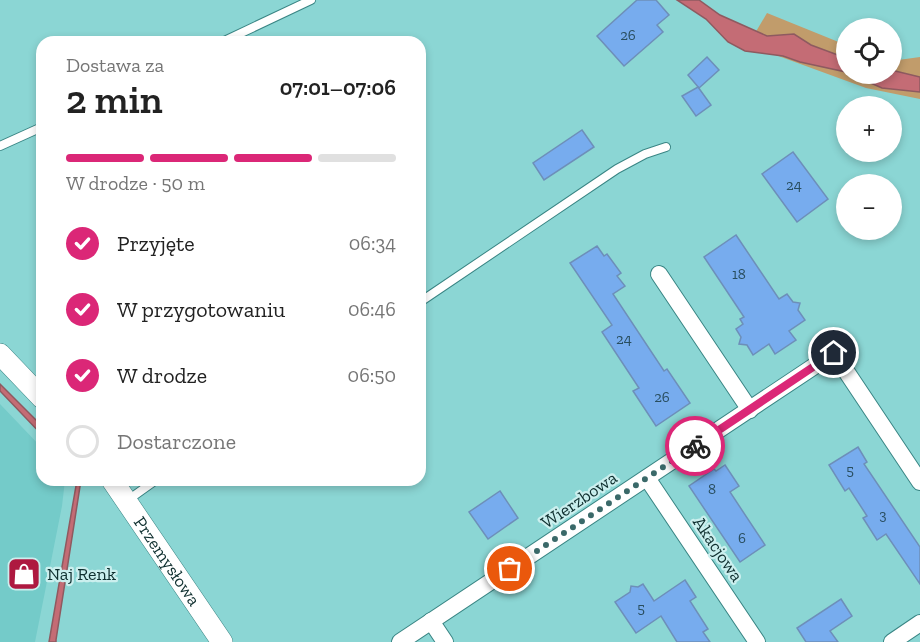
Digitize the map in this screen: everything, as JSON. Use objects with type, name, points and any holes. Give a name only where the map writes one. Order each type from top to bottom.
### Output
[{"type":"street","points":[[659,274],[750,410]]},
{"type":"street","name":"Wierzbowa","points":[[400,642],[834,353],[920,482]]},
{"type":"street","points":[[0,354],[36,392]]},
{"type":"street","name":"Akacjowa","points":[[647,478],[757,642]]},
{"type":"street","name":"Przemysłowa","points":[[116,486],[222,642]]},
{"type":"street","points":[[431,621],[445,642]]},
{"type":"street","points":[[892,642],[920,623]]},
{"type":"lane","points":[[235,36],[311,0]]},
{"type":"lane","points":[[0,146],[36,130]]},
{"type":"lane","points":[[426,298],[617,169],[645,154],[666,147]]},
{"type":"lane","points":[[127,500],[147,486]]},
{"type":"shaded area","points":[[677,0],[699,0],[720,15],[767,36],[794,34],[811,45],[836,54],[836,70],[783,56],[745,51],[728,42],[706,19]]},
{"type":"shaded area","points":[[767,13],[836,41],[836,77],[748,45]]},
{"type":"shaded area","points":[[920,57],[920,99],[855,84],[902,84],[902,59]]},
{"type":"shaded area","points":[[902,73],[920,77],[920,92],[882,88],[873,84],[902,84]]},
{"type":"shaded area","points":[[0,384],[36,420],[36,429],[0,391]]},
{"type":"shaded area","name":"Naj Renk","points":[[0,404],[36,442],[36,486],[64,486],[35,642],[0,642]]},
{"type":"shaded area","points":[[76,486],[80,486],[56,642],[49,642]]},
{"type":"building","points":[[637,0],[656,0],[669,15],[657,25],[663,32],[624,66],[597,36]]},
{"type":"building","points":[[707,57],[719,70],[699,88],[688,75]]},
{"type":"building","points":[[698,87],[711,105],[696,116],[682,96]]},
{"type":"building","points":[[582,130],[594,147],[544,180],[533,163]]},
{"type":"building","points":[[793,152],[828,199],[797,222],[762,174]]},
{"type":"building","points":[[736,235],[779,299],[787,294],[793,302],[800,303],[798,310],[805,320],[789,331],[796,340],[775,354],[769,344],[753,355],[747,345],[739,344],[741,337],[736,329],[743,324],[740,319],[744,317],[704,257]]},
{"type":"building","points":[[597,246],[604,256],[607,254],[621,273],[617,276],[625,286],[613,294],[664,371],[667,369],[690,403],[656,426],[633,391],[639,388],[602,332],[612,325],[570,263]]},
{"type":"building","points":[[858,447],[867,462],[864,464],[920,547],[920,584],[886,534],[877,540],[863,518],[867,516],[849,488],[845,491],[829,465]]},
{"type":"building","points":[[725,465],[739,486],[730,492],[765,545],[740,562],[689,486],[714,469],[716,471]]},
{"type":"building","points":[[500,491],[518,518],[488,539],[469,512]]},
{"type":"building","points":[[685,580],[696,597],[690,601],[708,629],[703,632],[710,642],[677,642],[661,616],[636,633],[615,602],[630,592],[631,586],[638,587],[643,584],[654,601]]},
{"type":"building","points":[[841,599],[852,616],[830,631],[838,642],[806,642],[797,628]]},
{"type":"way so far","points":[[510,569],[695,446]]},
{"type":"place","name":"Naj Renk","points":[[24,574]]},
{"type":"route","points":[[695,446],[834,353]]}]
